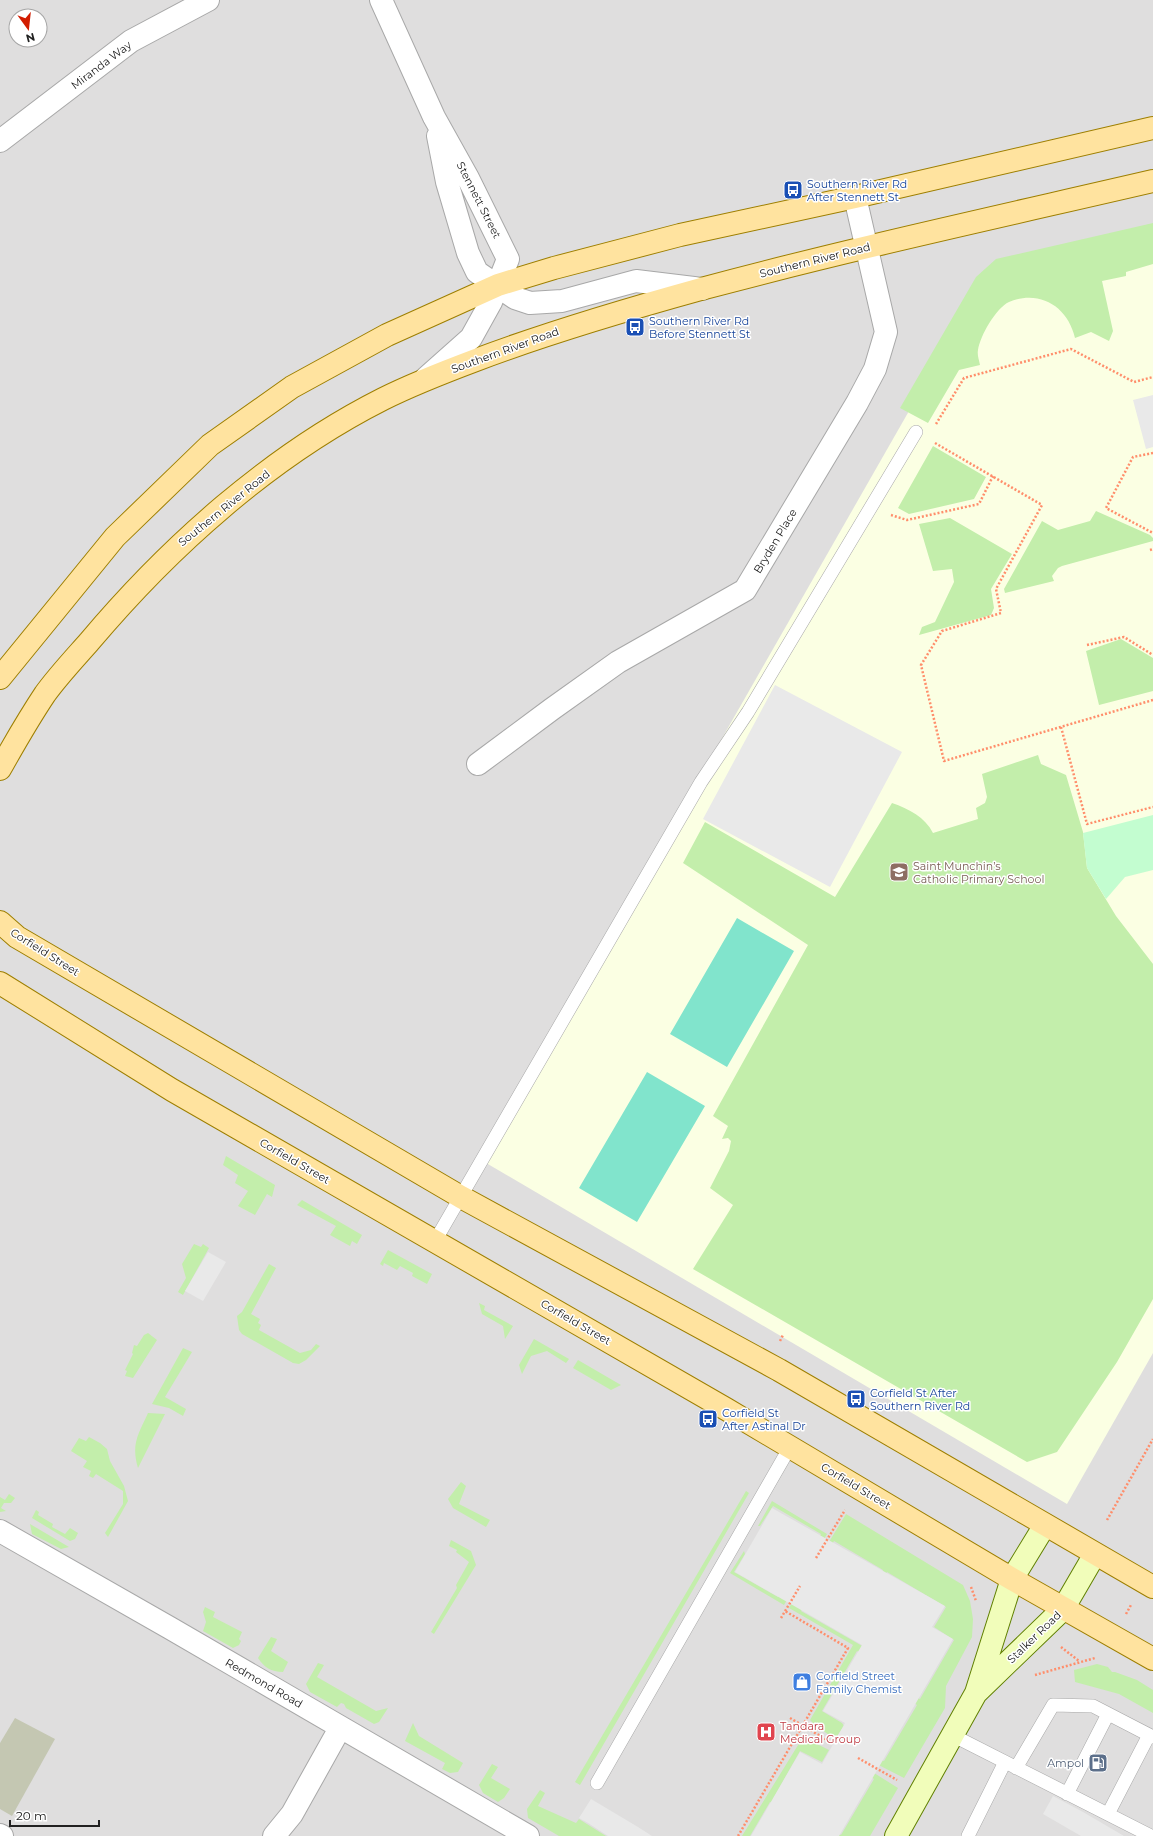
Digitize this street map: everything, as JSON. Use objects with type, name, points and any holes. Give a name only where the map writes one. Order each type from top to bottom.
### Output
[{"type":"main road","points":[[0,678],[115,537],[210,445],[292,387],[387,336],[498,285],[554,268],[680,235],[855,197],[1153,128]]},
{"type":"main road","name":"Southern River Road","points":[[0,769],[46,692],[121,604],[179,545],[237,496],[288,456],[342,422],[381,400],[424,380],[570,327],[629,309],[867,247],[1153,181]]},
{"type":"main road","name":"Corfield Street","points":[[0,922],[17,937],[461,1197],[779,1370],[1153,1588]]},
{"type":"main road","name":"Corfield Street","points":[[0,984],[172,1090],[790,1447],[1063,1609],[1153,1660]]},
{"type":"main road","name":"Stalker Road","points":[[896,1836],[976,1694],[1012,1579],[1045,1524]]},
{"type":"main road","name":"Stalker Road","points":[[976,1694],[1063,1609],[1095,1554]]},
{"type":"street","name":"Miranda Way","points":[[0,141],[131,42],[208,0]]},
{"type":"street","name":"Stennett Street","points":[[381,0],[434,118],[468,178],[508,259],[498,285],[471,338],[424,380]]},
{"type":"street","name":"Stennett Street","points":[[434,118],[447,182],[468,253],[477,272],[515,298],[530,303],[562,301],[636,281],[704,289]]},
{"type":"street","name":"Bryden Place","points":[[478,764],[552,708],[618,662],[745,590],[858,403],[875,369],[886,332],[855,197]]},
{"type":"street","name":"Redmond Road","points":[[0,1531],[528,1836]]},
{"type":"street","points":[[274,1836],[292,1814],[340,1728]]},
{"type":"lane","points":[[435,1241],[701,782],[748,712],[916,432]]},
{"type":"lane","points":[[597,1783],[790,1447]]},
{"type":"lane","points":[[968,1836],[1010,1765],[1053,1705],[1093,1706],[1151,1736],[1108,1814]]},
{"type":"lane","points":[[1068,1794],[1108,1714]]},
{"type":"lane","points":[[952,1735],[1152,1835]]},
{"type":"path","points":[[934,428],[964,378],[1071,349],[1134,382],[1153,377]]},
{"type":"path","points":[[916,432],[1042,505],[996,589],[1001,613],[942,631],[921,665],[944,761],[1153,700]]},
{"type":"path","points":[[1153,453],[1133,457],[1106,508],[1153,533]]},
{"type":"path","points":[[870,508],[907,520],[978,504],[993,476]]},
{"type":"path","points":[[1087,645],[1124,637],[1153,655]]},
{"type":"path","points":[[1061,727],[1087,824],[1153,807]]},
{"type":"path","points":[[1107,1520],[1153,1439]]},
{"type":"path","points":[[816,1558],[847,1508]]},
{"type":"path","points":[[781,1618],[800,1586]]},
{"type":"path","points":[[1124,1618],[1132,1604]]},
{"type":"path","points":[[738,1836],[848,1648],[785,1611]]},
{"type":"path","points":[[1060,1646],[1080,1661]]},
{"type":"path","points":[[1032,1675],[1101,1656]]},
{"type":"path","points":[[790,1718],[832,1743]]},
{"type":"path","points":[[858,1758],[898,1780]]},
{"type":"shaded area","points":[[0,0],[1153,0],[1153,1836],[0,1836]]},
{"type":"shaded area","name":"Saint Munchin’s Catholic Primary School","points":[[1153,230],[1153,1353],[1067,1504],[481,1160],[937,362],[994,265]]},
{"type":"shaded area","points":[[1153,395],[1153,447],[1146,449],[1133,400]]},
{"type":"shaded area","points":[[775,685],[902,752],[830,887],[703,819]]},
{"type":"shaded area","points":[[208,1252],[226,1262],[203,1301],[185,1291]]},
{"type":"shaded area","points":[[772,1508],[945,1606],[932,1627],[953,1639],[839,1836],[751,1836],[800,1752],[822,1764],[845,1723],[823,1711],[862,1645],[735,1572]]},
{"type":"shaded area","points":[[15,1718],[55,1739],[12,1816],[0,1809],[0,1743]]},
{"type":"shaded area","points":[[1053,1796],[1124,1836],[1081,1836],[1043,1814]]},
{"type":"shaded area","points":[[591,1799],[652,1836],[608,1836],[579,1818]]},
{"type":"green space","points":[[1153,223],[1153,264],[1126,272],[1126,276],[1102,281],[1113,331],[1109,341],[1091,332],[1075,338],[1066,317],[1051,304],[1042,300],[1031,298],[1009,302],[999,310],[985,330],[979,344],[978,358],[980,365],[959,370],[928,423],[900,408],[976,277],[996,259]]},
{"type":"green space","points":[[933,446],[986,477],[974,499],[909,514],[898,508]]},
{"type":"green space","points":[[1096,511],[1150,535],[1153,538],[1153,541],[1062,566],[1058,568],[1052,576],[1054,581],[1005,593],[1004,589],[1042,521],[1058,530],[1090,521]]},
{"type":"green space","points":[[950,518],[1012,554],[991,589],[994,608],[991,615],[919,635],[922,627],[935,622],[954,582],[952,569],[933,571],[919,524]]},
{"type":"green space","points":[[1121,639],[1153,658],[1153,691],[1099,705],[1086,651]]},
{"type":"green space","points":[[1038,755],[1041,764],[1066,775],[1083,832],[1087,868],[1116,916],[1153,964],[1153,1299],[1117,1362],[1057,1452],[1027,1462],[693,1269],[733,1205],[710,1188],[729,1151],[731,1141],[728,1138],[722,1139],[728,1126],[713,1116],[808,945],[683,863],[705,822],[835,897],[892,803],[916,814],[926,822],[933,833],[978,819],[976,808],[985,803],[987,797],[982,774]]},
{"type":"green space","points":[[1153,815],[1153,870],[1125,877],[1106,899],[1087,868],[1083,833]]},
{"type":"green space","points":[[737,918],[794,951],[727,1067],[670,1034]]},
{"type":"green space","points":[[647,1072],[705,1106],[637,1222],[579,1188]]},
{"type":"green space","points":[[226,1156],[275,1185],[272,1197],[267,1194],[255,1215],[238,1206],[248,1191],[235,1183],[238,1175],[223,1165]]},
{"type":"green space","points":[[302,1200],[362,1235],[357,1244],[352,1241],[350,1246],[330,1235],[336,1226],[297,1205]]},
{"type":"green space","points":[[194,1244],[201,1247],[203,1244],[209,1248],[183,1295],[178,1292],[186,1278],[182,1264]]},
{"type":"green space","points":[[388,1250],[432,1274],[427,1284],[412,1276],[413,1273],[400,1266],[397,1270],[384,1263],[383,1266],[380,1264]]},
{"type":"green space","points":[[269,1264],[276,1268],[251,1314],[260,1319],[258,1323],[261,1325],[259,1330],[300,1353],[311,1350],[316,1344],[320,1346],[306,1360],[299,1364],[293,1363],[242,1334],[239,1330],[237,1316],[242,1312]]},
{"type":"green space","points":[[479,1303],[485,1306],[484,1310],[513,1326],[505,1339],[503,1326],[482,1314]]},
{"type":"green space","points":[[148,1333],[157,1340],[133,1378],[125,1376],[127,1371],[125,1370],[133,1354],[134,1345],[137,1346],[144,1335]]},
{"type":"green space","points":[[534,1339],[569,1359],[566,1363],[547,1351],[531,1356],[522,1374],[519,1365]]},
{"type":"green space","points":[[183,1348],[192,1352],[165,1397],[186,1409],[183,1416],[169,1408],[152,1404]]},
{"type":"green space","points":[[578,1360],[621,1385],[611,1390],[573,1368]]},
{"type":"green space","points":[[148,1413],[165,1414],[138,1468],[135,1446]]},
{"type":"green space","points":[[89,1437],[107,1449],[110,1461],[124,1486],[128,1501],[108,1537],[105,1533],[123,1504],[123,1491],[96,1474],[93,1478],[89,1476],[91,1471],[83,1467],[87,1461],[71,1451],[79,1438],[86,1441]]},
{"type":"green space","points":[[461,1482],[466,1486],[459,1504],[490,1520],[486,1527],[453,1508],[448,1499]]},
{"type":"green space","points":[[746,1491],[749,1493],[580,1785],[575,1782]]},
{"type":"green space","points":[[9,1494],[15,1498],[11,1503],[4,1503],[1,1508],[6,1511],[0,1512],[0,1497],[5,1500]]},
{"type":"green space","points":[[772,1501],[827,1534],[814,1556],[810,1556],[821,1534],[773,1506],[760,1526],[758,1526]]},
{"type":"green space","points":[[36,1510],[39,1512],[38,1515],[53,1524],[52,1527],[65,1534],[70,1528],[78,1533],[75,1539],[70,1541],[32,1518]]},
{"type":"green space","points":[[846,1514],[963,1585],[970,1601],[973,1619],[972,1637],[946,1686],[945,1708],[904,1778],[859,1755],[861,1751],[884,1761],[917,1705],[897,1690],[897,1688],[920,1699],[954,1640],[934,1627],[946,1607],[887,1572],[874,1592],[883,1570],[834,1541],[822,1562],[818,1560]]},
{"type":"green space","points":[[30,1524],[69,1547],[61,1549],[32,1534]]},
{"type":"green space","points":[[451,1540],[471,1551],[476,1565],[434,1634],[431,1632],[457,1588],[456,1585],[469,1562],[456,1552],[457,1550],[449,1546]]},
{"type":"green space","points":[[744,1551],[745,1554],[734,1572],[778,1597],[790,1578],[797,1583],[784,1605],[730,1573]]},
{"type":"green space","points":[[803,1584],[812,1590],[801,1611],[878,1655],[878,1662],[857,1651],[822,1711],[842,1723],[844,1726],[835,1739],[810,1720],[853,1645],[789,1608]]},
{"type":"green space","points":[[205,1607],[215,1612],[213,1617],[242,1632],[239,1639],[241,1641],[239,1645],[233,1648],[203,1631],[206,1622],[203,1612]]},
{"type":"green space","points":[[271,1637],[277,1639],[271,1651],[288,1662],[283,1672],[268,1668],[258,1658]]},
{"type":"green space","points":[[318,1663],[324,1665],[317,1677],[376,1711],[388,1708],[379,1722],[374,1724],[346,1708],[344,1704],[341,1703],[337,1707],[310,1692],[306,1684]]},
{"type":"green space","points":[[1097,1664],[1108,1667],[1112,1672],[1137,1680],[1153,1690],[1153,1713],[1119,1694],[1075,1682],[1074,1670]]},
{"type":"green space","points":[[413,1723],[419,1736],[463,1763],[458,1772],[450,1773],[442,1769],[445,1763],[405,1741]]},
{"type":"green space","points":[[803,1737],[829,1750],[822,1762],[800,1751],[773,1799],[792,1811],[791,1813],[770,1802],[750,1836],[742,1836]]},
{"type":"green space","points":[[855,1761],[898,1788],[870,1836],[833,1836],[818,1824],[841,1835],[874,1779],[854,1764]]},
{"type":"green space","points":[[492,1764],[498,1767],[491,1778],[510,1789],[504,1798],[498,1802],[483,1793],[479,1785]]},
{"type":"green space","points":[[540,1790],[545,1793],[538,1806],[576,1823],[579,1819],[606,1836],[559,1836],[528,1818],[527,1809]]},
{"type":"place","name":"Southern River Rd After Stennett St","points":[[793,190]]},
{"type":"place","name":"Southern River Rd Before Stennett St","points":[[635,327]]},
{"type":"place","name":"Saint Munchin’s Catholic Primary School","points":[[899,872]]},
{"type":"place","name":"Corfield St After Southern River Rd","points":[[856,1399]]},
{"type":"place","name":"Corfield St After Astinal Dr","points":[[708,1419]]},
{"type":"place","name":"Corfield Street Family Chemist","points":[[802,1682]]},
{"type":"place","name":"Tandara Medical Group","points":[[766,1732]]},
{"type":"place","name":"Ampol","points":[[1098,1763]]}]
